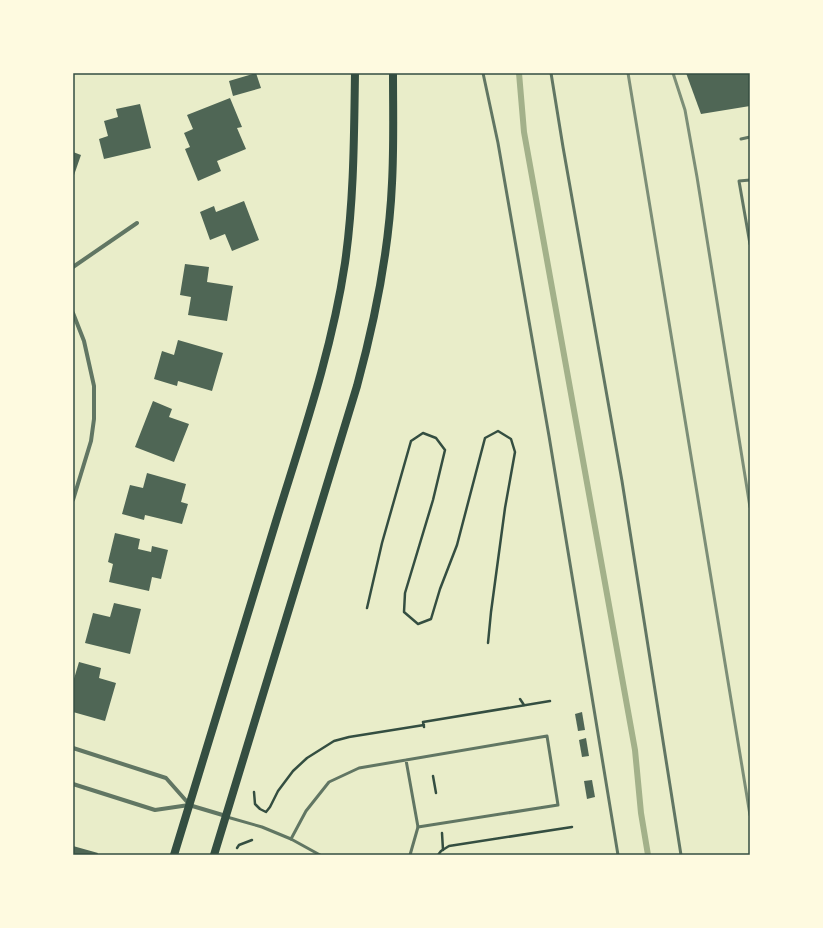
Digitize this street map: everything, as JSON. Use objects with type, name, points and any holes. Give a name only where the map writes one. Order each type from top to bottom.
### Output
[{"type":"main road","points":[[174,855],[304,431],[330,335],[344,265],[349,226],[354,142],[355,73]]},
{"type":"main road","points":[[214,855],[357,386],[375,313],[384,255],[392,184],[392,73]]},
{"type":"street","points":[[73,267],[137,223]]},
{"type":"street","points":[[73,313],[84,341],[94,386],[94,419],[91,441],[73,500]]},
{"type":"street","points":[[73,748],[166,778],[189,805]]},
{"type":"street","points":[[73,784],[155,810],[189,805],[226,816]]},
{"type":"lane","points":[[483,73],[499,151],[547,428],[618,855]]},
{"type":"lane","points":[[551,73],[622,481],[681,855]]},
{"type":"lane","points":[[741,139],[750,137]]},
{"type":"lane","points":[[750,180],[739,181],[750,244]]},
{"type":"lane","points":[[291,839],[306,811],[329,782],[358,768],[547,736],[558,805],[418,827]]},
{"type":"lane","points":[[406,760],[418,827],[410,855]]},
{"type":"lane","points":[[226,816],[262,827],[291,839],[320,855]]},
{"type":"path","points":[[367,608],[382,543],[411,441],[423,434],[436,438],[446,450],[433,500],[405,593],[404,612],[418,624],[431,619],[440,589],[457,546],[485,438],[498,431],[511,439],[515,452],[505,508],[488,643]]},
{"type":"path","points":[[520,699],[524,705]]},
{"type":"path","points":[[254,792],[254,804],[266,812],[278,791],[293,770],[306,758],[334,741],[349,737],[424,726],[423,722],[550,701]]},
{"type":"path","points":[[433,776],[436,793]]},
{"type":"path","points":[[438,855],[449,846],[572,827]]},
{"type":"path","points":[[442,829],[443,850]]},
{"type":"path","points":[[237,848],[252,840]]},
{"type":"building","points":[[256,73],[261,88],[233,96],[229,81]]},
{"type":"building","points":[[686,73],[750,73],[750,106],[701,114]]},
{"type":"building","points":[[230,98],[242,127],[237,128],[246,149],[217,161],[221,171],[198,181],[185,149],[190,147],[184,133],[193,129],[187,115]]},
{"type":"building","points":[[140,104],[151,148],[104,159],[99,139],[108,136],[104,121],[118,117],[116,109]]},
{"type":"building","points":[[73,152],[81,155],[73,178]]},
{"type":"building","points":[[244,201],[259,240],[232,251],[225,234],[210,240],[200,212],[214,206],[216,212]]},
{"type":"building","points":[[185,264],[209,267],[207,282],[233,286],[227,321],[188,315],[191,297],[180,295]]},
{"type":"building","points":[[178,340],[223,353],[212,391],[178,381],[177,386],[154,379],[162,351],[174,355]]},
{"type":"building","points":[[153,401],[172,409],[169,417],[189,424],[174,462],[135,447]]},
{"type":"building","points":[[147,473],[186,484],[181,502],[188,504],[182,524],[145,515],[144,520],[122,514],[130,485],[143,488]]},
{"type":"building","points":[[115,533],[140,539],[138,549],[151,552],[152,546],[168,550],[161,579],[152,577],[149,591],[109,582],[113,564],[108,562]]},
{"type":"building","points":[[114,603],[141,609],[130,654],[85,643],[93,613],[110,617]]},
{"type":"building","points":[[79,662],[101,668],[99,678],[116,683],[105,721],[73,712],[73,682]]},
{"type":"building","points":[[582,712],[585,730],[578,731],[575,714]]},
{"type":"building","points":[[586,738],[589,756],[582,757],[579,740]]},
{"type":"building","points":[[592,780],[595,797],[587,799],[584,781]]},
{"type":"building","points":[[73,846],[98,853],[97,855],[73,855]]},
{"type":"waterway","points":[[519,73],[524,132],[635,750],[641,813],[648,855]]},
{"type":"railway","points":[[628,73],[750,815]]},
{"type":"railway","points":[[673,73],[685,110],[697,177],[750,507]]}]
